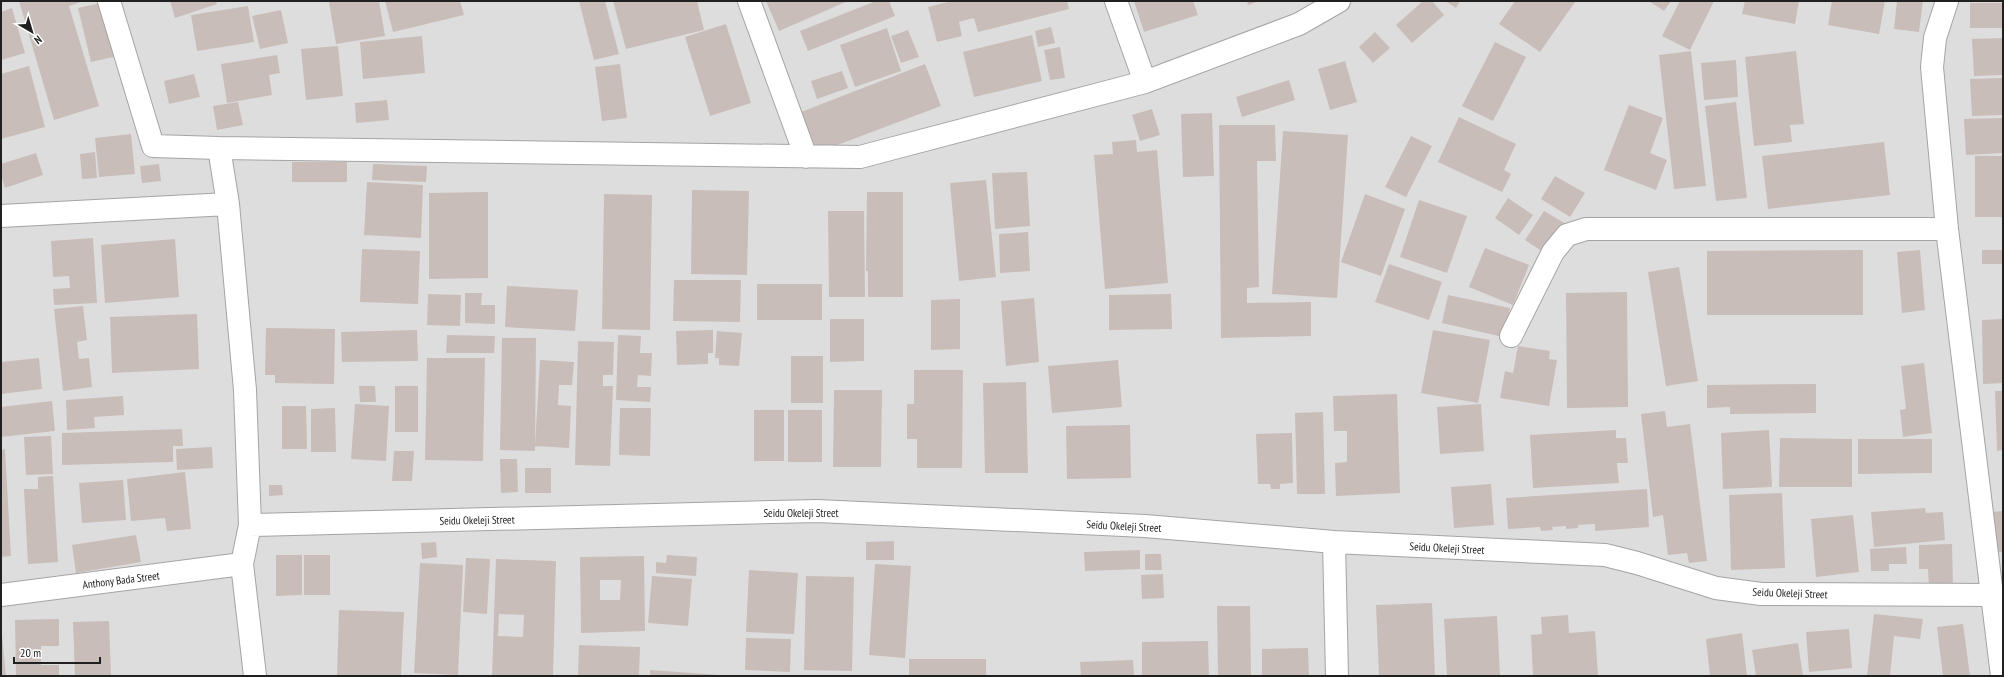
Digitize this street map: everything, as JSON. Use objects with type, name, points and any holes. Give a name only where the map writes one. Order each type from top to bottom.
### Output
[{"type":"street","points":[[109,1],[153,146],[860,158],[1145,82],[1299,24],[1339,1]]},
{"type":"street","points":[[748,1],[806,157]]},
{"type":"street","points":[[1116,1],[1145,82]]},
{"type":"street","points":[[1947,1],[1935,38],[1932,67],[1947,229],[2002,676]]},
{"type":"street","points":[[219,148],[228,204],[245,390],[250,525],[242,564],[256,676]]},
{"type":"street","points":[[1,216],[228,204]]},
{"type":"street","points":[[1511,336],[1553,252],[1567,235],[1586,229],[1947,229]]},
{"type":"street","name":"Seidu Okeleji Street","points":[[250,525],[817,511],[1145,526],[1334,542],[1605,555],[1637,563],[1716,588],[1761,594],[1993,595]]},
{"type":"street","points":[[1334,542],[1337,676]]},
{"type":"street","name":"Anthony Bada Street","points":[[1,595],[242,564]]},
{"type":"shaded area","points":[[1,1],[2003,1],[2003,676],[1,676]]},
{"type":"building","points":[[19,1],[84,1],[69,6],[99,106],[54,120]]},
{"type":"building","points":[[170,1],[216,1],[217,4],[175,18]]},
{"type":"building","points":[[379,1],[385,36],[336,44],[329,2]]},
{"type":"building","points":[[385,1],[460,1],[464,15],[393,32]]},
{"type":"building","points":[[579,1],[605,1],[619,54],[594,60]]},
{"type":"building","points":[[613,1],[697,1],[704,30],[626,49]]},
{"type":"building","points":[[766,1],[848,1],[779,31]]},
{"type":"building","points":[[876,1],[889,1],[895,16],[808,51],[800,31]]},
{"type":"building","points":[[952,1],[1067,1],[1069,9],[978,32],[974,18],[959,22],[962,36],[937,42],[928,7]]},
{"type":"building","points":[[1134,1],[1193,1],[1198,15],[1144,32]]},
{"type":"building","points":[[1247,1],[1259,1],[1248,5]]},
{"type":"building","points":[[1423,1],[1432,1],[1444,15],[1412,43],[1396,25]]},
{"type":"building","points":[[1445,1],[1460,1],[1456,8]]},
{"type":"building","points":[[1515,1],[1575,2],[1540,52],[1499,24]]},
{"type":"building","points":[[1649,1],[1671,1],[1664,11]]},
{"type":"building","points":[[1680,1],[1714,1],[1690,50],[1662,36]]},
{"type":"building","points":[[1745,1],[1799,1],[1795,24],[1742,14]]},
{"type":"building","points":[[1832,1],[1885,1],[1879,34],[1828,25]]},
{"type":"building","points":[[1897,1],[1923,1],[1919,32],[1894,29]]},
{"type":"building","points":[[105,2],[117,56],[91,62],[78,8]]},
{"type":"building","points":[[1970,3],[2003,3],[2003,28],[1970,28]]},
{"type":"building","points":[[248,6],[254,42],[197,51],[191,15]]},
{"type":"building","points":[[12,8],[25,53],[1,60],[1,12]]},
{"type":"building","points":[[281,10],[288,43],[260,49],[252,16]]},
{"type":"building","points":[[726,24],[751,103],[710,116],[685,37]]},
{"type":"building","points":[[1051,27],[1055,43],[1038,47],[1035,31]]},
{"type":"building","points":[[887,28],[901,71],[855,87],[840,45]]},
{"type":"building","points":[[908,30],[919,57],[901,63],[891,36]]},
{"type":"building","points":[[1375,32],[1390,48],[1373,63],[1359,47]]},
{"type":"building","points":[[1032,35],[1042,81],[974,97],[963,52]]},
{"type":"building","points":[[422,36],[425,73],[363,79],[360,42]]},
{"type":"building","points":[[2003,38],[2003,75],[1974,76],[1972,39]]},
{"type":"building","points":[[1495,42],[1526,57],[1493,121],[1462,106]]},
{"type":"building","points":[[338,46],[343,96],[306,100],[301,49]]},
{"type":"building","points":[[1060,47],[1065,78],[1050,80],[1044,50]]},
{"type":"building","points":[[1691,51],[1706,186],[1674,189],[1659,55]]},
{"type":"building","points":[[1796,51],[1804,124],[1790,125],[1792,142],[1754,146],[1745,57]]},
{"type":"building","points":[[277,55],[280,73],[269,75],[272,95],[227,103],[221,64]]},
{"type":"building","points":[[1736,60],[1738,97],[1704,100],[1701,63]]},
{"type":"building","points":[[1345,61],[1357,102],[1330,110],[1318,69]]},
{"type":"building","points":[[620,64],[627,118],[602,121],[595,67]]},
{"type":"building","points":[[925,64],[941,106],[816,153],[801,112]]},
{"type":"building","points":[[29,66],[45,127],[1,139],[1,74]]},
{"type":"building","points":[[842,71],[848,88],[817,99],[811,81]]},
{"type":"building","points":[[194,74],[200,97],[169,104],[164,81]]},
{"type":"building","points":[[2003,78],[2003,115],[1972,116],[1970,79]]},
{"type":"building","points":[[1289,80],[1295,100],[1242,117],[1236,97]]},
{"type":"building","points":[[387,100],[389,120],[356,123],[355,103]]},
{"type":"building","points":[[238,102],[243,125],[217,130],[213,106]]},
{"type":"building","points":[[1736,102],[1747,198],[1716,201],[1705,106]]},
{"type":"building","points":[[1629,105],[1663,118],[1650,153],[1667,160],[1656,190],[1604,170]]},
{"type":"building","points":[[1152,109],[1160,135],[1140,141],[1132,115]]},
{"type":"building","points":[[1212,113],[1214,176],[1183,177],[1181,114]]},
{"type":"building","points":[[1459,117],[1516,144],[1504,170],[1511,174],[1502,192],[1438,162]]},
{"type":"building","points":[[2003,118],[2003,153],[1966,155],[1964,119]]},
{"type":"building","points":[[1219,125],[1275,125],[1276,161],[1257,161],[1259,287],[1247,288],[1247,303],[1311,302],[1311,336],[1221,338]]},
{"type":"building","points":[[1283,131],[1348,135],[1337,298],[1272,294]]},
{"type":"building","points":[[131,134],[135,174],[99,177],[95,138]]},
{"type":"building","points":[[1411,136],[1432,146],[1406,197],[1385,187]]},
{"type":"building","points":[[1136,140],[1137,152],[1157,150],[1168,283],[1105,289],[1094,155],[1113,154],[1112,142]]},
{"type":"building","points":[[1884,142],[1890,195],[1768,209],[1762,156]]},
{"type":"building","points":[[95,152],[97,178],[82,179],[80,154]]},
{"type":"building","points":[[36,153],[43,175],[5,188],[1,175],[1,164]]},
{"type":"building","points":[[1975,156],[2003,156],[2003,217],[1975,217]]},
{"type":"building","points":[[292,162],[347,162],[347,182],[292,182]]},
{"type":"building","points":[[159,164],[161,181],[142,183],[140,166]]},
{"type":"building","points":[[373,164],[427,166],[426,182],[372,180]]},
{"type":"building","points":[[1027,172],[1030,226],[995,229],[992,173]]},
{"type":"building","points":[[1555,176],[1585,193],[1570,217],[1541,199]]},
{"type":"building","points":[[986,180],[996,277],[959,281],[950,183]]},
{"type":"building","points":[[367,182],[423,185],[421,238],[364,235]]},
{"type":"building","points":[[692,190],[749,191],[747,275],[691,274]]},
{"type":"building","points":[[488,192],[488,278],[429,279],[429,193]]},
{"type":"building","points":[[867,192],[903,192],[903,297],[868,297],[868,271],[866,271]]},
{"type":"building","points":[[604,194],[652,195],[650,330],[602,329]]},
{"type":"building","points":[[1365,194],[1405,209],[1381,276],[1341,262]]},
{"type":"building","points":[[1508,198],[1533,215],[1519,235],[1495,218]]},
{"type":"building","points":[[1419,200],[1467,216],[1447,273],[1400,257]]},
{"type":"building","points":[[828,211],[864,211],[865,297],[829,297]]},
{"type":"building","points":[[1544,211],[1566,224],[1546,254],[1525,240]]},
{"type":"building","points":[[1028,232],[1030,271],[1000,273],[999,234]]},
{"type":"building","points":[[93,238],[97,303],[54,305],[53,289],[70,288],[69,276],[53,277],[51,241]]},
{"type":"building","points":[[175,239],[179,297],[105,303],[101,245]]},
{"type":"building","points":[[1485,248],[1529,265],[1513,305],[1469,287]]},
{"type":"building","points":[[362,249],[420,251],[418,304],[360,302]]},
{"type":"building","points":[[1863,250],[1863,315],[1707,315],[1707,251]]},
{"type":"building","points":[[1920,250],[1925,310],[1902,313],[1897,252]]},
{"type":"building","points":[[1982,250],[2003,250],[2003,264],[1982,264]]},
{"type":"building","points":[[1389,264],[1442,282],[1429,320],[1375,302]]},
{"type":"building","points":[[1679,267],[1698,381],[1666,386],[1648,272]]},
{"type":"building","points":[[674,280],[741,280],[740,322],[673,321]]},
{"type":"building","points":[[757,284],[822,284],[822,320],[757,320]]},
{"type":"building","points":[[507,286],[578,290],[575,331],[505,327]]},
{"type":"building","points":[[1627,292],[1628,407],[1567,408],[1566,293]]},
{"type":"building","points":[[465,293],[482,293],[481,305],[495,305],[495,324],[465,323]]},
{"type":"building","points":[[428,294],[461,295],[460,326],[427,325]]},
{"type":"building","points":[[1171,294],[1172,329],[1109,330],[1109,295]]},
{"type":"building","points":[[1448,295],[1510,308],[1503,337],[1442,323]]},
{"type":"building","points":[[1034,298],[1039,362],[1006,366],[1001,301]]},
{"type":"building","points":[[960,299],[960,349],[931,350],[931,300]]},
{"type":"building","points":[[83,306],[87,340],[77,342],[79,359],[89,358],[92,387],[63,391],[54,309]]},
{"type":"building","points":[[197,314],[199,369],[112,373],[110,317]]},
{"type":"building","points":[[830,319],[864,319],[864,361],[830,362]]},
{"type":"building","points":[[2003,319],[2003,383],[1983,384],[1982,320]]},
{"type":"building","points":[[266,328],[335,329],[334,384],[275,383],[275,375],[265,375]]},
{"type":"building","points":[[417,330],[418,361],[342,362],[341,332]]},
{"type":"building","points":[[713,330],[713,353],[708,353],[708,364],[677,365],[676,331]]},
{"type":"building","points":[[1433,330],[1490,340],[1478,403],[1421,393]]},
{"type":"building","points":[[717,331],[742,333],[739,366],[719,365],[719,358],[715,358]]},
{"type":"building","points":[[447,335],[495,336],[494,353],[446,353]]},
{"type":"building","points":[[618,335],[641,336],[640,353],[652,353],[651,376],[638,375],[637,387],[651,387],[650,402],[616,400]]},
{"type":"building","points":[[502,338],[536,338],[535,451],[500,450]]},
{"type":"building","points":[[578,341],[614,342],[613,375],[603,375],[603,386],[613,386],[610,466],[575,465]]},
{"type":"building","points":[[1518,346],[1550,351],[1549,359],[1557,360],[1549,406],[1500,398],[1505,371],[1513,373]]},
{"type":"building","points":[[791,356],[823,356],[823,403],[791,403]]},
{"type":"building","points":[[39,358],[42,389],[1,394],[1,362]]},
{"type":"building","points":[[427,358],[485,358],[483,461],[425,460]]},
{"type":"building","points":[[540,360],[574,362],[572,385],[559,385],[558,405],[571,406],[569,448],[535,446]]},
{"type":"building","points":[[1118,360],[1122,407],[1052,413],[1048,366]]},
{"type":"building","points":[[1924,363],[1932,433],[1903,437],[1900,410],[1906,409],[1901,366]]},
{"type":"building","points":[[914,370],[963,370],[962,468],[917,468],[917,439],[907,439],[907,404],[914,404]]},
{"type":"building","points":[[1026,382],[1028,473],[985,473],[983,383]]},
{"type":"building","points":[[1816,384],[1816,413],[1730,414],[1730,407],[1707,408],[1707,385]]},
{"type":"building","points":[[359,386],[375,386],[376,402],[360,402]]},
{"type":"building","points":[[395,386],[418,386],[418,432],[395,432]]},
{"type":"building","points":[[834,390],[882,390],[881,467],[833,467]]},
{"type":"building","points":[[1995,391],[2003,391],[2003,450],[1997,451]]},
{"type":"building","points":[[1397,394],[1400,493],[1336,496],[1335,463],[1347,462],[1347,431],[1334,431],[1333,396]]},
{"type":"building","points":[[123,396],[124,415],[94,417],[95,428],[67,430],[66,400]]},
{"type":"building","points":[[52,401],[55,431],[1,437],[1,407]]},
{"type":"building","points":[[355,404],[389,406],[386,461],[351,459]]},
{"type":"building","points":[[1481,404],[1484,451],[1440,454],[1437,407]]},
{"type":"building","points":[[282,406],[306,406],[307,449],[282,449]]},
{"type":"building","points":[[335,408],[336,452],[311,452],[311,409]]},
{"type":"building","points":[[620,408],[651,408],[650,456],[619,455]]},
{"type":"building","points":[[754,410],[784,410],[784,461],[754,461]]},
{"type":"building","points":[[788,410],[822,410],[822,462],[788,462]]},
{"type":"building","points":[[1665,411],[1667,427],[1690,424],[1707,561],[1689,563],[1687,553],[1668,555],[1663,515],[1653,517],[1641,414]]},
{"type":"building","points":[[1323,412],[1325,494],[1297,494],[1295,413]]},
{"type":"building","points":[[1130,425],[1131,478],[1067,479],[1066,426]]},
{"type":"building","points":[[182,429],[183,446],[173,446],[173,462],[62,465],[62,433]]},
{"type":"building","points":[[1616,430],[1616,438],[1626,438],[1628,463],[1617,463],[1619,483],[1533,488],[1530,435]]},
{"type":"building","points":[[1769,430],[1772,487],[1723,489],[1721,433]]},
{"type":"building","points":[[1292,433],[1293,483],[1280,484],[1280,489],[1271,489],[1270,484],[1258,484],[1256,434]]},
{"type":"building","points":[[51,436],[53,474],[26,475],[24,437]]},
{"type":"building","points":[[1780,438],[1852,439],[1852,487],[1779,487]]},
{"type":"building","points":[[1858,439],[1932,439],[1932,473],[1858,474]]},
{"type":"building","points":[[212,447],[213,468],[177,470],[176,449]]},
{"type":"building","points":[[5,449],[11,556],[1,557],[1,450]]},
{"type":"building","points":[[394,451],[414,451],[412,481],[392,481]]},
{"type":"building","points":[[500,459],[517,459],[518,492],[501,493]]},
{"type":"building","points":[[525,468],[551,468],[551,493],[525,493]]},
{"type":"building","points":[[185,472],[191,529],[167,531],[165,518],[131,521],[127,479]]},
{"type":"building","points":[[53,476],[58,562],[28,564],[24,489],[38,489],[38,477]]},
{"type":"building","points":[[123,480],[126,520],[82,523],[79,483]]},
{"type":"building","points":[[1491,484],[1494,525],[1454,528],[1451,487]]},
{"type":"building","points":[[269,485],[282,485],[283,495],[269,496]]},
{"type":"building","points":[[1647,489],[1649,527],[1595,531],[1595,524],[1578,525],[1578,528],[1566,529],[1566,526],[1552,527],[1553,530],[1541,531],[1540,527],[1508,529],[1506,498]]},
{"type":"building","points":[[1782,493],[1785,568],[1731,570],[1729,495]]},
{"type":"building","points":[[1925,508],[1926,513],[1943,512],[1945,540],[1874,547],[1871,512]]},
{"type":"building","points":[[2003,511],[2003,552],[1993,552],[1992,512]]},
{"type":"building","points":[[1853,515],[1859,572],[1816,577],[1811,519]]},
{"type":"building","points":[[136,535],[141,562],[76,573],[72,545]]},
{"type":"building","points":[[894,541],[894,560],[866,560],[866,542]]},
{"type":"building","points":[[436,542],[437,557],[422,559],[421,543]]},
{"type":"building","points":[[1952,544],[1953,586],[1929,587],[1928,569],[1919,569],[1919,545]]},
{"type":"building","points":[[1906,547],[1907,564],[1889,564],[1889,571],[1871,571],[1870,549]]},
{"type":"building","points":[[1140,550],[1140,569],[1085,571],[1084,552]]},
{"type":"building","points":[[1145,554],[1161,554],[1162,570],[1145,570]]},
{"type":"building","points":[[276,555],[302,555],[302,595],[276,596]]},
{"type":"building","points":[[304,555],[330,555],[330,595],[304,595]]},
{"type":"building","points":[[667,555],[697,557],[696,576],[656,573],[656,562],[666,563]]},
{"type":"building","points":[[644,556],[645,631],[581,633],[580,557]],"holes":[[[600,580],[621,580],[620,600],[600,600]]]},
{"type":"building","points":[[466,558],[490,559],[487,614],[463,612]]},
{"type":"building","points":[[496,559],[556,561],[553,676],[492,676]],"holes":[[[499,614],[524,615],[523,637],[498,636]]]},
{"type":"building","points":[[420,563],[463,565],[458,675],[414,673]]},
{"type":"building","points":[[875,564],[911,566],[905,658],[869,655]]},
{"type":"building","points":[[749,570],[798,573],[794,634],[746,632]]},
{"type":"building","points":[[1163,574],[1164,598],[1142,599],[1141,575]]},
{"type":"building","points":[[652,576],[692,579],[688,626],[648,623]]},
{"type":"building","points":[[806,576],[854,577],[852,671],[804,670]]},
{"type":"building","points":[[1432,603],[1435,676],[1379,676],[1376,605]]},
{"type":"building","points":[[1217,606],[1250,606],[1251,676],[1218,676]]},
{"type":"building","points":[[339,610],[404,612],[401,676],[337,676]]},
{"type":"building","points":[[1874,614],[1923,619],[1920,639],[1894,636],[1890,676],[1867,676]]},
{"type":"building","points":[[1568,615],[1569,633],[1595,631],[1598,676],[1533,676],[1531,635],[1542,634],[1541,617]]},
{"type":"building","points":[[1497,616],[1500,676],[1447,676],[1444,619]]},
{"type":"building","points":[[59,619],[59,646],[41,646],[41,665],[59,665],[59,676],[16,676],[15,620]]},
{"type":"building","points":[[109,621],[111,676],[75,676],[73,622]]},
{"type":"building","points":[[1963,624],[1970,676],[1943,676],[1937,627]]},
{"type":"building","points":[[1849,629],[1852,668],[1809,672],[1806,632]]},
{"type":"building","points":[[1742,633],[1747,676],[1710,676],[1706,639]]},
{"type":"building","points":[[2,635],[6,676],[1,676]]},
{"type":"building","points":[[746,638],[791,639],[790,672],[745,670]]},
{"type":"building","points":[[1208,641],[1209,676],[1142,676],[1142,642]]},
{"type":"building","points":[[1798,643],[1803,676],[1756,676],[1752,650]]},
{"type":"building","points":[[579,645],[640,647],[639,676],[578,676]]},
{"type":"building","points":[[1308,648],[1309,676],[1262,676],[1262,649]]},
{"type":"building","points":[[909,659],[986,659],[986,676],[909,676]]},
{"type":"building","points":[[1133,660],[1134,676],[1081,676],[1080,662]]},
{"type":"building","points":[[650,670],[720,675],[650,676]]}]
